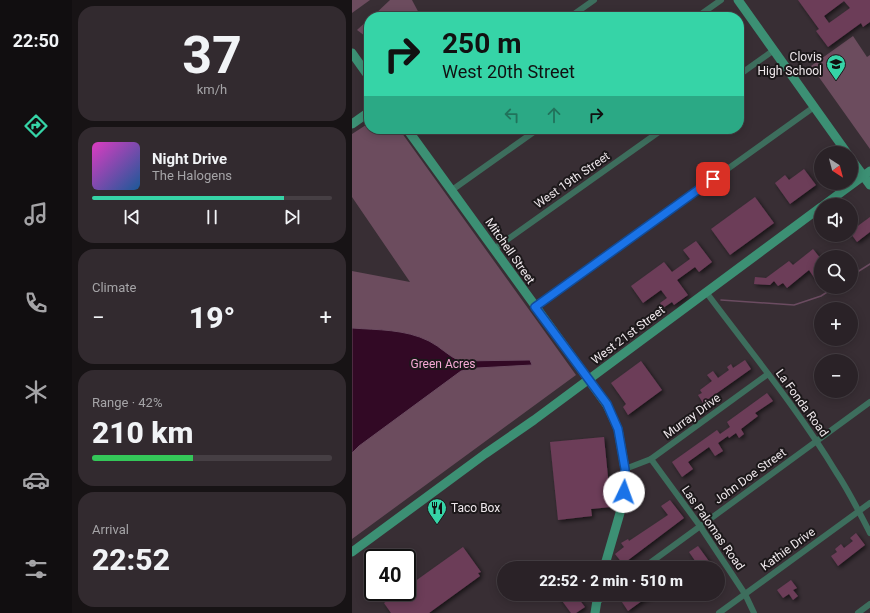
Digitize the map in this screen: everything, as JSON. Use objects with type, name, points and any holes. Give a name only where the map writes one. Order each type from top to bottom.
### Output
[{"type":"street","points":[[577,12],[594,0]]},
{"type":"street","points":[[704,12],[721,0]]},
{"type":"street","points":[[738,0],[842,146]]},
{"type":"street","points":[[744,71],[774,50]]},
{"type":"street","points":[[352,53],[364,70]]},
{"type":"street","points":[[535,307],[814,106]]},
{"type":"street","points":[[352,124],[364,116]]},
{"type":"street","name":"Mitchell Street","points":[[413,134],[535,307],[607,404],[618,429],[625,469],[624,492],[620,513],[606,561]]},
{"type":"street","points":[[452,190],[531,134]]},
{"type":"street","name":"West 19th Street","points":[[494,249],[655,134]]},
{"type":"street","points":[[858,165],[867,173],[870,185]]},
{"type":"street","points":[[833,198],[867,173]]},
{"type":"street","name":"West 21st Street","points":[[352,552],[814,212]]},
{"type":"street","name":"La Fonda Road","points":[[706,292],[816,441],[837,472],[870,533]]},
{"type":"street","name":"Murray Drive","points":[[625,469],[650,459],[768,374]]},
{"type":"street","name":"John Doe Street","points":[[652,561],[870,402]]},
{"type":"street","name":"Las Palomas Road","points":[[650,459],[700,526],[745,594],[754,613]]},
{"type":"street","name":"Kathie Drive","points":[[719,613],[870,503]]},
{"type":"street","points":[[595,613],[597,601]]},
{"type":"street","points":[[858,613],[870,604]]},
{"type":"green space","points":[[352,0],[370,0],[352,13]]},
{"type":"green space","points":[[390,0],[412,0],[418,12],[377,12]]},
{"type":"green space","points":[[364,24],[364,35],[357,30]]},
{"type":"green space","points":[[853,36],[867,57],[870,55],[870,149],[811,66]]},
{"type":"green space","name":"Green Acres","points":[[364,126],[364,134],[403,134],[576,375],[352,539],[352,271],[410,282],[352,197],[352,134]]},
{"type":"shaded area","points":[[352,328],[401,332],[420,337],[429,341],[460,361],[530,360],[532,365],[477,368],[461,371],[359,446],[352,453]]},
{"type":"building","points":[[798,0],[870,0],[870,22],[863,27],[861,23],[828,47],[816,31],[819,29]],"holes":[[[844,1],[850,8],[829,23],[824,16]]]},
{"type":"building","points":[[804,169],[814,182],[814,186],[790,204],[775,183],[785,175],[789,180]]},
{"type":"building","points":[[755,197],[774,223],[730,255],[711,229]]},
{"type":"building","points":[[870,217],[870,232],[858,241],[858,226]]},
{"type":"building","points":[[696,241],[712,262],[699,272],[695,267],[677,280],[688,295],[674,305],[672,302],[663,308],[660,303],[667,298],[661,290],[643,303],[631,286],[664,262],[672,272],[690,259],[683,250]]},
{"type":"building","points":[[813,249],[814,250],[814,278],[809,270],[787,288],[783,283],[778,286],[774,281],[770,285],[754,284],[755,277],[766,278],[789,261],[793,265]]},
{"type":"building","points":[[745,360],[751,369],[703,403],[698,395],[702,393],[700,390],[712,381],[707,375],[713,371],[718,378],[729,370],[727,367],[731,364],[733,368]]},
{"type":"building","points":[[641,361],[662,390],[628,415],[623,407],[626,404],[611,383]]},
{"type":"building","points":[[767,393],[773,401],[755,413],[758,416],[741,429],[744,434],[739,438],[736,433],[729,438],[728,436],[718,443],[723,451],[715,456],[709,447],[688,462],[693,469],[682,477],[672,462],[717,430],[720,434],[730,427],[727,422]]},
{"type":"building","points":[[604,437],[611,507],[591,509],[592,516],[558,520],[550,442]]},
{"type":"building","points":[[670,500],[684,518],[627,561],[621,561],[615,554],[624,547],[621,543],[628,539],[629,541],[668,515],[661,506]]},
{"type":"building","points":[[856,533],[865,545],[838,566],[831,556],[837,552],[835,549],[841,544],[844,548],[853,541],[850,538]]},
{"type":"building","points":[[698,546],[709,561],[695,561],[689,552]]},
{"type":"building","points":[[463,547],[481,572],[478,573],[480,576],[429,613],[391,613],[384,603],[387,601],[416,601],[416,581]]},
{"type":"building","points":[[791,580],[797,588],[793,590],[798,596],[793,600],[789,594],[783,598],[777,590]]},
{"type":"building","points":[[562,601],[580,601],[585,607],[576,613],[571,613]]},
{"type":"building","points":[[623,601],[642,601],[628,611],[622,602]]},
{"type":"waterway","points":[[858,272],[870,264]]},
{"type":"waterway","points":[[721,300],[794,305],[824,294]]},
{"type":"place","name":"Clovis High School","points":[[836,81]]},
{"type":"place","name":"Taco Box","points":[[437,525]]},
{"type":"route","points":[[624,492],[625,469],[618,429],[607,404],[535,307],[713,179]]}]
